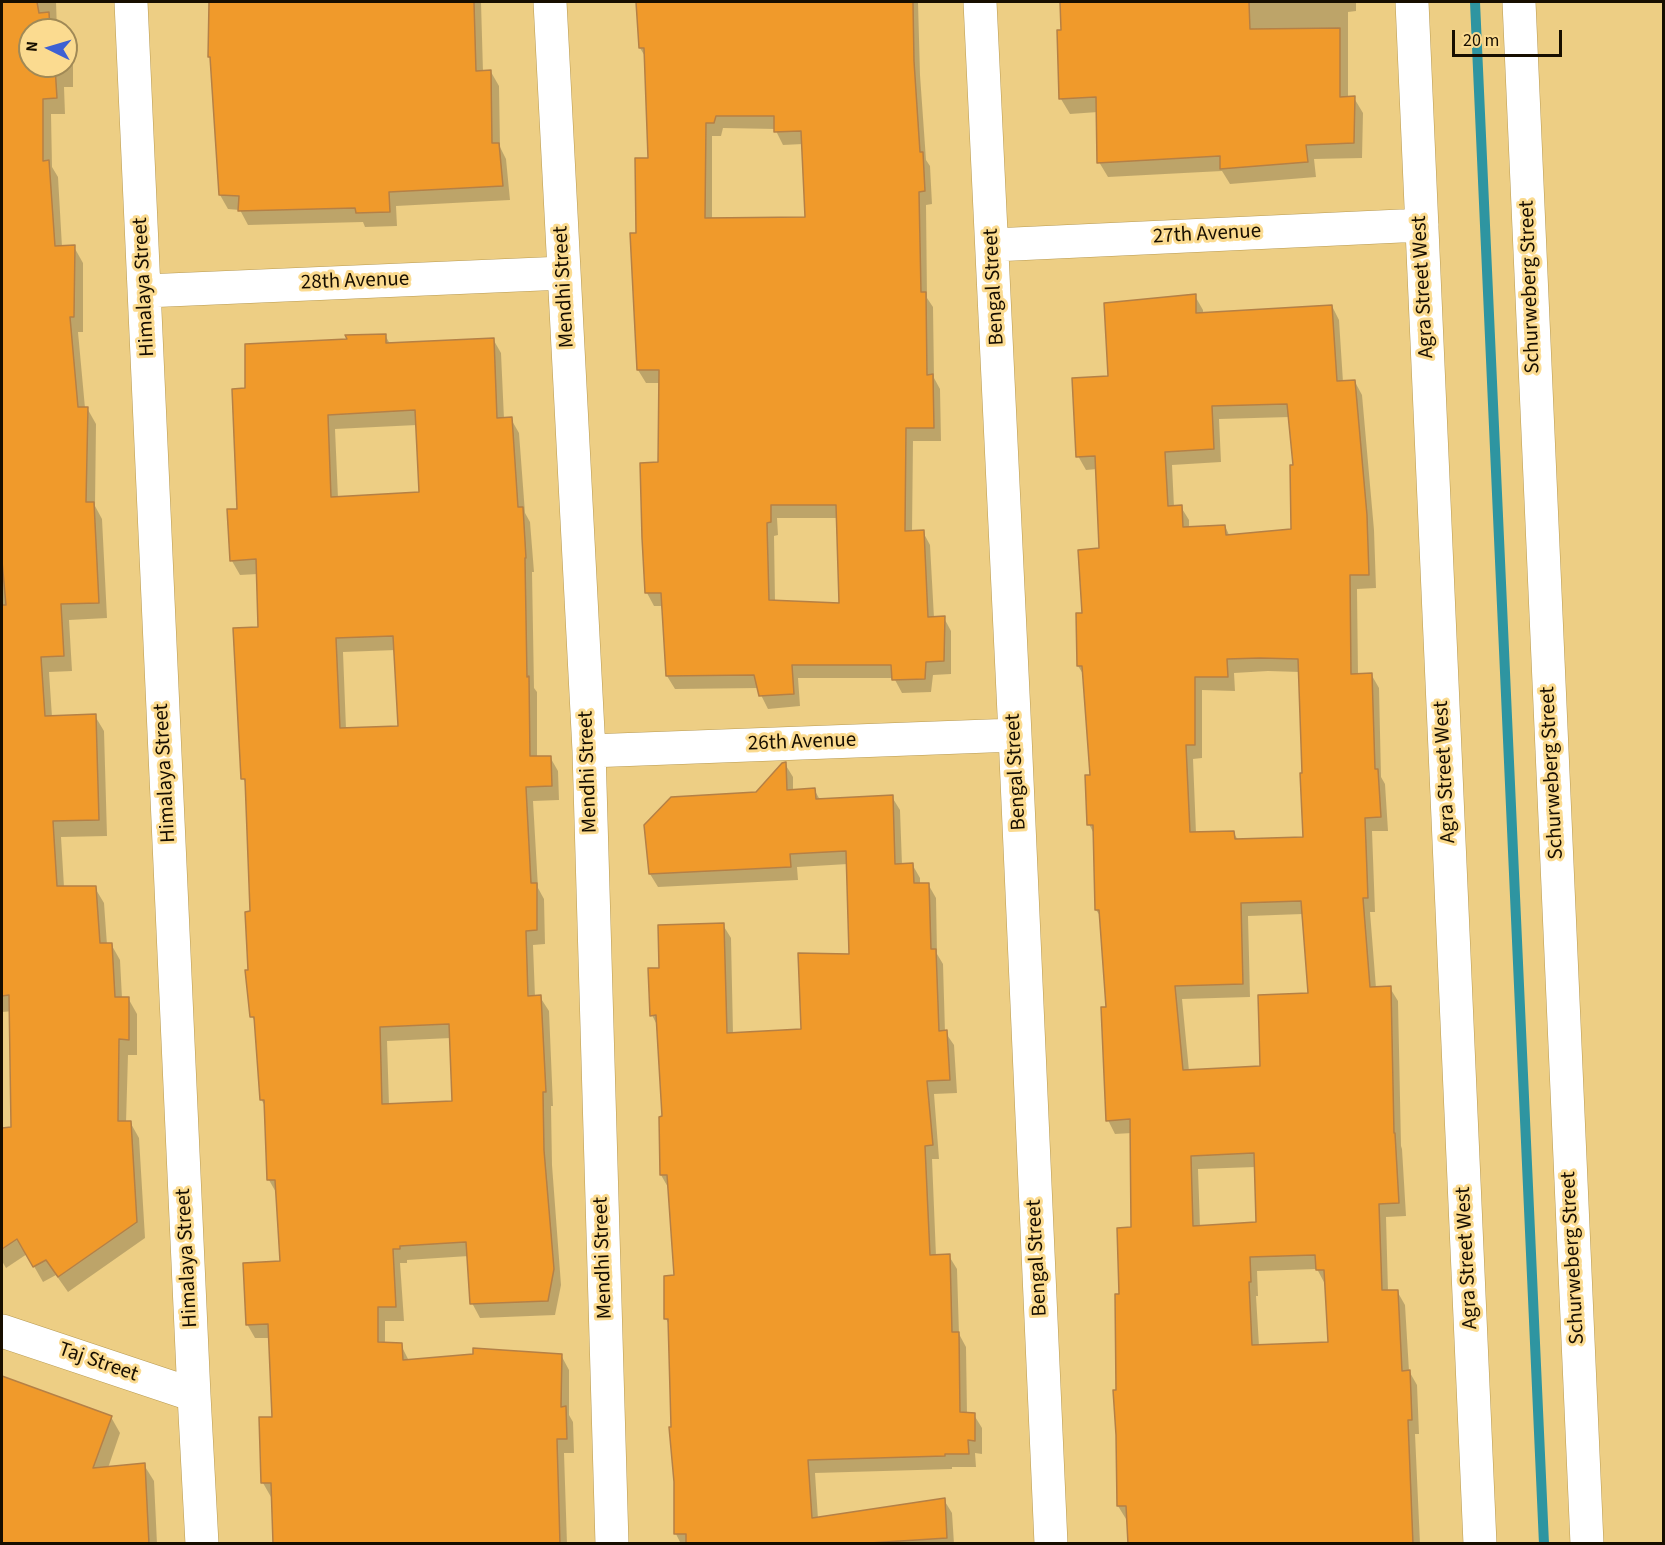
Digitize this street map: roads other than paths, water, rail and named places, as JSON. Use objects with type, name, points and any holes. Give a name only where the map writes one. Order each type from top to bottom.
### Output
[{"type":"street","name":"Himalaya Street","points":[[132,2],[202,1544]]},
{"type":"street","name":"Mendhi Street","points":[[550,2],[589,751],[612,1544]]},
{"type":"street","name":"Bengal Street","points":[[980,2],[993,245],[1051,1544]]},
{"type":"street","name":"Agra Street West","points":[[1412,2],[1480,1544]]},
{"type":"street","name":"Schurweberg Street","points":[[1519,2],[1587,1544]]},
{"type":"street","name":"27th Avenue","points":[[993,245],[1422,225]]},
{"type":"street","name":"28th Avenue","points":[[145,291],[564,273]]},
{"type":"street","name":"26th Avenue","points":[[589,751],[1015,735]]},
{"type":"street","name":"Taj Street","points":[[2,1331],[194,1395]]},
{"type":"waterway","points":[[1475,2],[1544,1544]]}]
